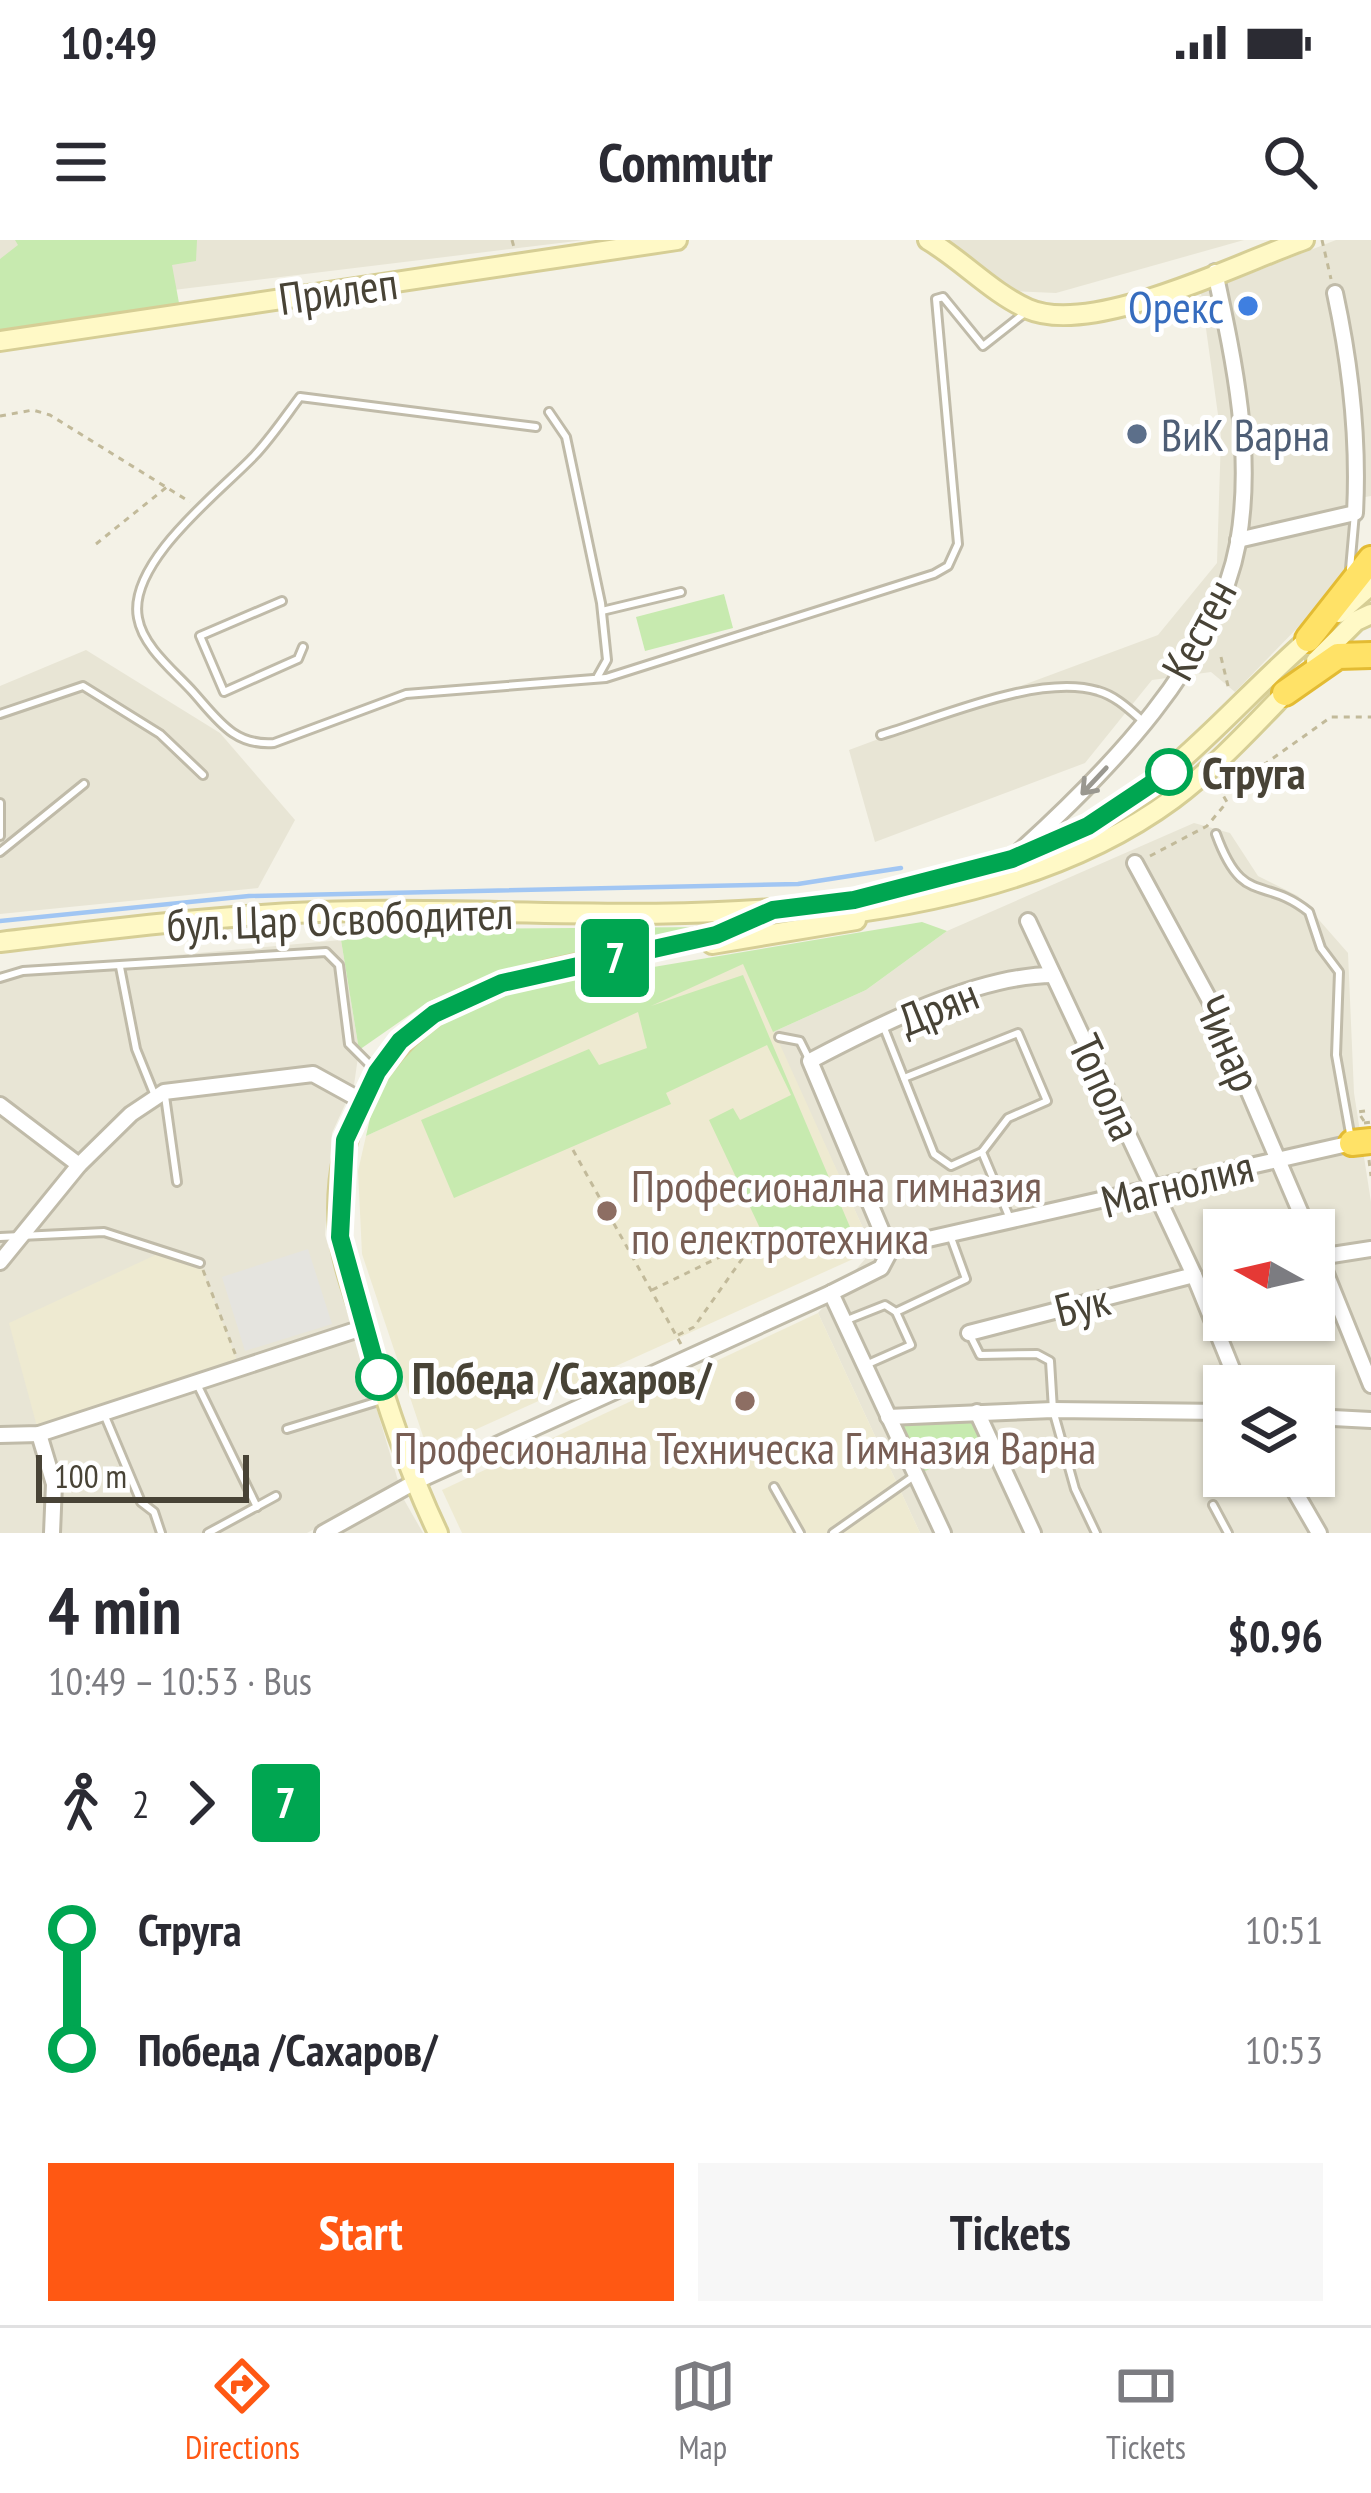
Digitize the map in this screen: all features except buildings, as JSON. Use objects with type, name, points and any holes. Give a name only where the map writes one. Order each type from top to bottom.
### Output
[{"type":"highway","points":[[1307,640],[1360,564]]},
{"type":"highway","points":[[1285,693],[1339,656],[1371,655]]},
{"type":"main road","name":"Прилеп","points":[[0,341],[676,240]]},
{"type":"main road","points":[[928,240],[1029,309],[1057,317],[1100,312],[1304,240]]},
{"type":"main road","name":"бул. Цар Освободител","points":[[0,943],[356,911],[773,910],[854,900],[1012,859],[1110,813],[1172,770],[1371,585]]},
{"type":"main road","name":"бул. Цар Освободител","points":[[0,952],[379,920],[747,923],[907,906],[1055,861],[1150,815],[1205,769],[1356,621],[1371,614]]},
{"type":"main road","points":[[656,949],[838,925],[907,906]]},
{"type":"main road","points":[[439,1533],[386,1399],[340,1237],[338,1201],[345,1140],[377,1072],[400,1041],[459,1000],[502,983],[656,949],[747,923],[773,910]]},
{"type":"street","name":"Кестен","points":[[1012,859],[1078,799],[1144,722],[1209,622],[1228,583],[1238,540],[1241,411],[1215,272]]},
{"type":"street","points":[[1238,540],[1355,513],[1358,446],[1350,363],[1335,293]]},
{"type":"street","name":"Чинар","points":[[1135,863],[1210,1000],[1300,1209]]},
{"type":"street","name":"Топола","points":[[1028,921],[1194,1275],[1230,1365]]},
{"type":"street","name":"Дрян","points":[[810,1060],[984,986],[1021,975],[1053,976]]},
{"type":"street","points":[[810,1060],[890,1251]]},
{"type":"street","points":[[0,1262],[26,1236],[79,1165],[160,1094],[314,1075],[362,1101]]},
{"type":"street","points":[[0,1105],[79,1165]]},
{"type":"street","name":"Магнолия","points":[[323,1533],[415,1482],[831,1293],[881,1268],[890,1251],[1154,1190],[1364,1132]]},
{"type":"street","points":[[1335,1250],[1371,1249]]},
{"type":"street","name":"Бук","points":[[969,1333],[1194,1275]]},
{"type":"street","points":[[831,1293],[943,1533]]},
{"type":"street","points":[[1335,1296],[1371,1385]]},
{"type":"street","points":[[0,1435],[39,1434],[365,1328]]},
{"type":"street","points":[[889,1417],[1053,1410],[1203,1412]]},
{"type":"street","points":[[976,1412],[1033,1533]]},
{"type":"street","points":[[1335,1418],[1371,1420]]},
{"type":"street","points":[[39,1434],[54,1484],[52,1533]]},
{"type":"street","points":[[1298,1497],[1319,1533]]},
{"type":"lane","points":[[536,427],[300,397],[254,456],[168,539],[143,591],[138,620],[152,647],[235,738],[274,743],[406,694],[583,681],[633,670],[949,566],[958,544],[936,298],[944,298],[982,346],[1007,332],[1029,309]]},
{"type":"lane","points":[[549,412],[566,437],[602,611],[606,654],[600,674],[583,681]]},
{"type":"lane","points":[[1355,513],[1360,564]]},
{"type":"lane","points":[[602,611],[680,592]]},
{"type":"lane","points":[[282,601],[200,636],[224,692],[298,659],[303,647]]},
{"type":"lane","points":[[606,654],[614,668],[633,670]]},
{"type":"lane","points":[[0,714],[83,686],[160,734],[203,775]]},
{"type":"lane","points":[[881,735],[1036,689],[1066,686],[1099,691],[1144,722]]},
{"type":"lane","points":[[0,852],[84,784]]},
{"type":"lane","points":[[0,802],[0,836]]},
{"type":"lane","points":[[1216,834],[1228,866],[1243,883],[1309,912],[1321,948],[1339,972],[1336,1055],[1364,1132]]},
{"type":"lane","points":[[0,977],[326,952],[339,964],[350,1044],[377,1072]]},
{"type":"lane","points":[[120,965],[136,1049],[160,1094],[177,1182]]},
{"type":"lane","points":[[884,1028],[934,1154],[951,1166],[982,1152],[1008,1118],[1047,1101],[1018,1034],[904,1078]]},
{"type":"lane","points":[[779,1036],[800,1041],[810,1060]]},
{"type":"lane","points":[[982,1152],[1011,1221]]},
{"type":"lane","points":[[0,1237],[104,1232],[200,1263]]},
{"type":"lane","points":[[896,1312],[966,1279],[950,1234]]},
{"type":"lane","points":[[844,1321],[885,1305],[896,1312],[910,1345],[864,1365]]},
{"type":"lane","points":[[969,1333],[980,1355],[1044,1356],[1052,1369],[1053,1410],[1075,1489],[1096,1533]]},
{"type":"lane","points":[[195,1381],[257,1507]]},
{"type":"lane","points":[[287,1429],[386,1399]]},
{"type":"lane","points":[[103,1413],[141,1502],[154,1512],[161,1533]]},
{"type":"lane","points":[[833,1533],[916,1474]]},
{"type":"lane","points":[[773,1487],[800,1533]]},
{"type":"lane","points":[[208,1533],[275,1496]]},
{"type":"lane","points":[[1213,1505],[1228,1533]]},
{"type":"path","points":[[1322,240],[1335,293]]},
{"type":"path","points":[[0,416],[33,410],[50,416],[168,486],[195,508]]},
{"type":"path","points":[[95,544],[168,486]]},
{"type":"path","points":[[1221,657],[1234,712]]},
{"type":"path","points":[[1223,793],[1331,717],[1371,717]]},
{"type":"path","points":[[1135,863],[1219,816],[1227,802],[1205,769]]},
{"type":"path","points":[[1364,1132],[1358,1112],[1366,1111]]},
{"type":"path","points":[[573,1150],[688,1358]]},
{"type":"path","points":[[650,1291],[769,1233]]},
{"type":"path","points":[[676,1336],[694,1327],[756,1240]]},
{"type":"path","points":[[200,1263],[240,1369]]},
{"type":"shaded area","points":[[0,240],[585,240],[0,311]]},
{"type":"shaded area","points":[[945,240],[1244,240],[1056,293],[1013,291]]},
{"type":"shaded area","points":[[1336,240],[1371,240],[1371,496],[1354,499],[1346,578],[1235,692],[1211,672],[1152,680],[1085,763],[875,842],[849,750],[1158,635],[1217,563],[1221,436],[1201,293]]},
{"type":"shaded area","points":[[86,650],[220,733],[295,820],[258,888],[0,914],[0,686]]},
{"type":"shaded area","points":[[1194,823],[1230,833],[1258,876],[1298,896],[1348,953],[1354,1093],[1371,1202],[1371,1533],[920,1533],[818,1313],[873,1250],[773,1032],[866,990],[947,931]]},
{"type":"shaded area","points":[[341,940],[359,1050],[354,1085],[332,1133],[325,1235],[399,1484],[307,1533],[0,1533],[0,971]]},
{"type":"shaded area","name":"Професионална гимназия по електротехника","points":[[743,963],[873,1250],[428,1451],[362,1254],[358,1171],[366,1136]]},
{"type":"shaded area","points":[[308,1249],[332,1324],[245,1351],[222,1277]]},
{"type":"shaded area","points":[[164,1251],[200,1263],[240,1368],[39,1434],[9,1323]]},
{"type":"shaded area","name":"Професионална Техническа Гимназия Варна","points":[[818,1313],[920,1533],[462,1533],[442,1490]]},
{"type":"shaded area","points":[[403,1498],[423,1533],[343,1533]]},
{"type":"green space","points":[[15,240],[197,240],[196,261],[172,265],[179,303],[0,330],[0,259],[18,245]]},
{"type":"green space","points":[[724,594],[733,628],[645,651],[636,617]]},
{"type":"green space","points":[[922,922],[947,931],[866,990],[773,1032],[743,964],[651,1006],[743,975],[850,1227],[804,1244],[797,1228],[766,1241],[709,1120],[733,1108],[740,1120],[791,1095],[767,1045],[666,1093],[671,1104],[454,1198],[421,1120],[589,1049],[599,1065],[647,1048],[638,1012],[366,1136],[376,1092],[419,1040],[464,1010],[528,988]]},
{"type":"green space","points":[[704,927],[502,971],[428,1002],[359,1050],[341,940],[446,929]]},
{"type":"green space","points":[[977,1412],[991,1442],[916,1475],[888,1417]]},
{"type":"waterway","points":[[0,921],[249,896],[798,884],[901,868]]},
{"type":"bus line","name":"7","points":[[379,1377],[340,1237],[338,1201],[345,1140],[377,1072],[400,1041],[434,1014],[502,983],[716,935],[773,910],[854,900],[1012,859],[1088,826],[1169,772]]},
{"type":"place","name":"Орекс","points":[[1248,306]]},
{"type":"place","name":"ВиК Варна","points":[[1137,434]]},
{"type":"place","name":"Струга","points":[[1169,772]]},
{"type":"place","name":"Професионална гимназия по електротехника","points":[[607,1211]]},
{"type":"place","name":"Победа /Сахаров/","points":[[379,1377]]},
{"type":"place","name":"Професионална Техническа Гимназия Варна","points":[[745,1401]]}]
